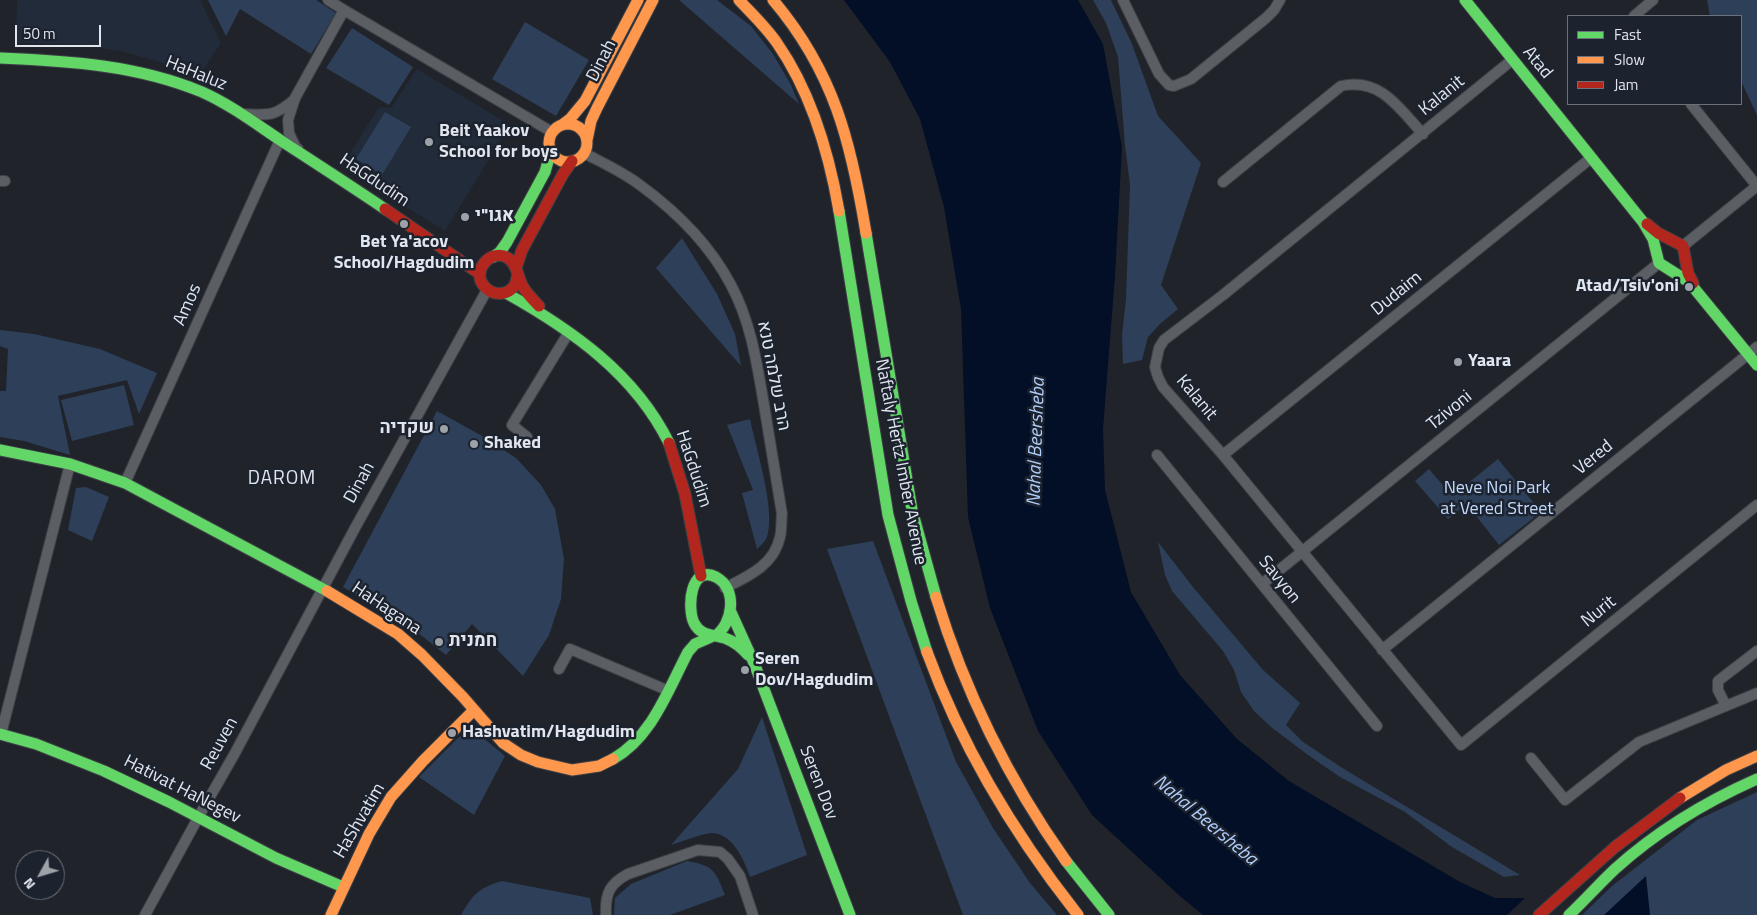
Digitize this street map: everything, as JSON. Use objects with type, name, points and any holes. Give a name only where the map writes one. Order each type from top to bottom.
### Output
[{"type":"street","points":[[328,0],[552,132]]},
{"type":"street","points":[[627,21],[630,0]]},
{"type":"street","name":"Dinah","points":[[562,125],[570,119],[585,101],[638,0]]},
{"type":"street","name":"Dinah","points":[[587,140],[591,121],[597,108],[654,0]]},
{"type":"street","name":"Naftaly Hertz Imber Avenue","points":[[739,0],[764,25],[783,51],[809,100],[828,156],[836,194],[888,515],[898,558],[924,643],[954,716],[985,780],[1029,851],[1078,915]]},
{"type":"street","name":"Naftaly Hertz Imber Avenue","points":[[773,0],[803,38],[822,72],[839,110],[851,150],[912,510],[921,552],[946,635],[975,706],[1006,768],[1058,851],[1109,915]]},
{"type":"street","points":[[1124,0],[1159,74],[1169,85],[1174,86],[1190,79],[1266,18],[1280,0]]},
{"type":"street","name":"Atad","points":[[1464,0],[1639,217],[1653,239],[1661,262]]},
{"type":"street","points":[[1635,15],[1653,0]]},
{"type":"street","points":[[309,158],[294,146],[289,134],[288,120],[295,98],[344,10]]},
{"type":"street","name":"HaHaluz","points":[[0,58],[71,61],[127,69],[157,76],[215,98],[280,140]]},
{"type":"street","name":"Kalanit","points":[[1461,745],[1223,455],[1163,386],[1155,366],[1158,348],[1171,333],[1223,295],[1512,60]]},
{"type":"street","points":[[1224,182],[1341,86],[1352,83],[1375,88],[1385,94],[1422,134]]},
{"type":"street","points":[[242,114],[270,115],[283,109],[295,98]]},
{"type":"street","points":[[1692,105],[1757,186],[1679,244],[1665,242],[1658,248],[1661,262],[1680,275],[1697,291],[1753,351],[1757,365]]},
{"type":"street","points":[[551,152],[560,160],[572,161],[581,157],[587,140],[585,134],[578,126],[567,124],[552,132],[549,142],[551,152],[545,172],[508,242],[500,252],[483,264],[480,274],[483,286],[496,294],[506,293],[515,285],[522,250],[572,161]]},
{"type":"street","name":"HaGdudim","points":[[280,140],[480,274]]},
{"type":"street","name":"Amos","points":[[125,484],[280,140]]},
{"type":"street","name":"הרב שלמה טנא","points":[[584,153],[639,184],[674,212],[693,231],[714,257],[732,285],[750,330],[782,514],[780,536],[775,552],[765,565],[753,575],[726,588]]},
{"type":"street","name":"Dudaim","points":[[1223,455],[1591,158]]},
{"type":"street","name":"Atad","points":[[1639,217],[1658,233],[1679,244]]},
{"type":"street","points":[[1679,244],[1686,258],[1686,269],[1689,277],[1697,291]]},
{"type":"street","name":"HaGdudim","points":[[448,251],[478,259],[492,257]]},
{"type":"street","points":[[492,257],[498,256],[509,259],[517,271]]},
{"type":"street","points":[[1661,262],[1677,268],[1681,266],[1686,258]]},
{"type":"street","name":"Tzivoni","points":[[1262,584],[1661,262]]},
{"type":"street","name":"HaGdudim","points":[[517,271],[522,286],[529,295],[564,329]]},
{"type":"street","name":"Dinah","points":[[322,588],[487,290]]},
{"type":"street","name":"HaGdudim","points":[[506,293],[564,329],[596,353],[624,378],[657,420],[670,445],[681,478],[695,536],[700,576]]},
{"type":"street","points":[[527,437],[512,425],[564,329]]},
{"type":"street","name":"Vered","points":[[1382,650],[1753,351]]},
{"type":"street","name":"HaHagana","points":[[0,450],[70,464],[125,484],[322,588],[398,634],[445,678],[503,743],[521,756],[557,767],[572,770],[586,769],[613,760],[633,746],[651,723],[684,660],[695,644],[713,636]]},
{"type":"street","name":"Savyon","points":[[1157,455],[1377,726]]},
{"type":"street","points":[[1,734],[70,464]]},
{"type":"street","name":"Nurit","points":[[1461,745],[1757,505]]},
{"type":"street","points":[[706,574],[718,578],[726,588],[730,602],[729,620],[725,628],[713,636],[706,635],[698,629],[693,620],[690,606],[691,592],[695,582],[700,576],[706,574]]},
{"type":"street","name":"Reuven","points":[[146,915],[322,588]]},
{"type":"street","name":"Seren Dov","points":[[730,610],[754,663],[850,915]]},
{"type":"street","name":"HaHagana","points":[[684,660],[693,620]]},
{"type":"street","name":"Seren Dov","points":[[713,636],[728,639],[739,646],[754,663]]},
{"type":"street","points":[[559,669],[570,649],[669,690]]},
{"type":"street","points":[[1726,706],[1718,690],[1718,680],[1757,651]]},
{"type":"street","points":[[1531,758],[1565,800],[1639,742],[1757,693]]},
{"type":"street","name":"HaShvatim","points":[[331,915],[369,834],[390,797],[423,760],[474,710]]},
{"type":"street","name":"Hativat HaNegev","points":[[1,734],[82,760],[121,777],[199,816],[268,854],[343,888]]},
{"type":"street","points":[[1540,915],[1602,856],[1667,804],[1707,780],[1757,756]]},
{"type":"street","points":[[1569,915],[1620,865],[1649,842],[1718,798],[1757,779]]},
{"type":"street","points":[[606,915],[606,899],[610,888],[618,879],[698,850],[720,852],[728,859],[740,876],[753,915]]},
{"type":"shaded area","points":[[17,0],[200,0],[221,43],[198,77],[163,63],[124,52],[79,44],[16,43]]},
{"type":"shaded area","name":"Beit Yaakov School for boys","points":[[417,69],[510,125],[445,231],[345,169],[347,158],[379,107],[391,108]]},
{"type":"green space","points":[[208,0],[316,0],[336,13],[311,54],[240,9],[226,36]]},
{"type":"green space","points":[[679,0],[717,0],[751,26],[773,54],[791,85],[799,104]]},
{"type":"green space","points":[[1093,0],[1111,0],[1132,44],[1158,116],[1201,163],[1161,285],[1178,309],[1148,337],[1142,360],[1123,364],[1122,335],[1126,299],[1130,185],[1118,57],[1106,23]]},
{"type":"green space","points":[[1707,0],[1757,0],[1757,115],[1742,83],[1742,15],[1710,15]]},
{"type":"green space","points":[[525,22],[589,60],[556,116],[492,79]]},
{"type":"green space","points":[[352,28],[413,67],[389,105],[326,68]]},
{"type":"green space","points":[[385,112],[411,127],[382,175],[356,159]]},
{"type":"green space","points":[[682,238],[717,294],[735,334],[741,366],[656,268]]},
{"type":"green space","points":[[0,330],[34,334],[100,349],[157,373],[139,414],[127,380],[58,396],[70,455],[24,441],[0,437],[0,391],[6,391],[8,349],[0,346]]},
{"type":"green space","points":[[124,385],[134,425],[72,441],[61,400]]},
{"type":"green space","points":[[437,411],[484,437],[516,458],[541,485],[555,509],[564,559],[561,599],[549,635],[523,676],[472,624],[446,655],[403,621],[343,587]]},
{"type":"green space","points":[[750,419],[764,479],[769,511],[767,537],[757,549],[742,493],[753,490],[727,425]]},
{"type":"green space","name":"Neve Noi Park at Vered Street","points":[[1498,459],[1541,512],[1499,545],[1473,512],[1464,506],[1448,519],[1415,481],[1429,469],[1452,496]]},
{"type":"green space","points":[[86,487],[109,497],[92,541],[68,530],[76,488]]},
{"type":"green space","points":[[873,541],[956,762],[993,828],[1030,883],[1057,915],[963,915],[827,549]]},
{"type":"green space","points":[[1158,542],[1263,670],[1300,703],[1286,725],[1303,742],[1344,769],[1520,875],[1504,877],[1452,847],[1405,812],[1340,777],[1271,727],[1254,711],[1241,692],[1234,670],[1223,651],[1172,591],[1165,575]]},
{"type":"green space","points":[[762,717],[807,855],[750,877],[745,863],[733,844],[721,835],[714,833],[705,834],[671,845],[738,769]]},
{"type":"green space","points":[[470,730],[482,737],[505,756],[474,815],[419,777],[458,738]]},
{"type":"green space","points":[[1757,792],[1757,915],[1582,915],[1612,886],[1697,820]]},
{"type":"green space","points":[[687,861],[703,865],[712,870],[719,880],[725,895],[670,915],[614,915],[615,898],[631,884]]},
{"type":"green space","points":[[502,881],[590,898],[593,915],[461,915],[477,893],[488,886]]},
{"type":"water","name":"Nahal Beersheba","points":[[844,0],[1078,0],[1103,44],[1122,147],[1115,276],[1103,429],[1105,490],[1131,592],[1180,675],[1237,739],[1289,781],[1460,882],[1495,898],[1525,898],[1507,915],[1203,915],[1092,815],[1038,731],[990,608],[968,517],[961,309],[944,207],[920,119],[890,62]]},
{"type":"water","points":[[1646,876],[1650,915],[1604,915]]},
{"type":"traffic: fast","points":[[1465,0],[1643,222],[1653,239],[1659,263],[1689,282],[1757,365]]},
{"type":"traffic: fast","points":[[0,58],[77,63],[128,70],[177,83],[202,92],[243,115],[385,209]]},
{"type":"traffic: fast","points":[[493,257],[500,252],[507,242],[545,172],[551,151]]},
{"type":"traffic: fast","points":[[839,211],[888,515],[927,652]]},
{"type":"traffic: fast","points":[[866,233],[912,510],[936,597]]},
{"type":"traffic: fast","points":[[506,293],[555,322],[600,356],[638,396],[655,418],[669,443]]},
{"type":"traffic: fast","points":[[0,450],[70,464],[125,483],[327,591]]},
{"type":"traffic: fast","points":[[715,636],[721,631],[726,623],[729,615],[730,598],[723,582],[716,577],[707,575],[701,577],[696,582],[693,590],[691,608],[694,623],[700,631],[704,633],[708,634],[713,635],[717,636],[722,637],[727,639],[748,655]]},
{"type":"traffic: fast","points":[[730,610],[754,663],[850,915]]},
{"type":"traffic: fast","points":[[613,759],[627,750],[649,725],[658,712],[688,652],[695,644],[711,637]]},
{"type":"traffic: fast","points":[[0,734],[36,744],[104,771],[169,802],[276,858],[343,887]]},
{"type":"traffic: fast","points":[[1569,915],[1615,869],[1648,842],[1682,818],[1719,797],[1757,779]]},
{"type":"traffic: fast","points":[[1066,861],[1109,915]]},
{"type":"traffic: slow","points":[[562,125],[570,119],[585,101],[638,0]]},
{"type":"traffic: slow","points":[[587,140],[591,121],[597,108],[653,0]]},
{"type":"traffic: slow","points":[[739,0],[773,37],[800,82],[824,145],[839,211]]},
{"type":"traffic: slow","points":[[773,0],[794,27],[811,54],[837,109],[854,168],[866,233]]},
{"type":"traffic: slow","points":[[568,124],[581,130],[587,143],[581,156],[568,162],[555,156],[549,143],[555,130],[568,124]]},
{"type":"traffic: slow","points":[[327,591],[398,634],[422,655],[463,697],[503,743],[521,755],[538,762],[572,770],[599,766],[613,759]]},
{"type":"traffic: slow","points":[[936,597],[960,667],[990,734],[1025,799],[1066,861]]},
{"type":"traffic: slow","points":[[927,652],[956,722],[992,789],[1033,854],[1078,915]]},
{"type":"traffic: slow","points":[[331,915],[369,834],[391,797],[423,761],[474,710]]},
{"type":"traffic: slow","points":[[1680,798],[1726,770],[1757,756]]},
{"type":"traffic: jam","points":[[516,268],[522,250],[572,161]]},
{"type":"traffic: jam","points":[[385,209],[480,274]]},
{"type":"traffic: jam","points":[[1647,224],[1658,233],[1683,246],[1688,273],[1693,283]]},
{"type":"traffic: jam","points":[[518,274],[515,285],[512,289],[500,294],[488,290],[481,281],[480,275],[484,263],[489,259],[495,256],[508,258],[515,267],[517,271],[518,275],[524,288],[539,306]]},
{"type":"traffic: jam","points":[[669,443],[685,494],[701,576]]},
{"type":"traffic: jam","points":[[1539,915],[1615,847],[1680,798]]},
{"type":"place","name":"Beit Yaakov School for boys","points":[[429,142]]},
{"type":"place","name":"אגו\"י","points":[[465,217]]},
{"type":"place","name":"Bet Ya'acov School/Hagdudim","points":[[404,224]]},
{"type":"place","name":"Atad/Tsiv'oni","points":[[1689,287]]},
{"type":"place","name":"Yaara","points":[[1458,362]]},
{"type":"place","name":"שקדיה","points":[[444,429]]},
{"type":"place","name":"Shaked","points":[[474,444]]},
{"type":"place","name":"חמנית","points":[[439,642]]},
{"type":"place","name":"Seren Dov/Hagdudim","points":[[745,670]]},
{"type":"place","name":"Hashvatim/Hagdudim","points":[[452,733]]},
{"type":"district","name":"DAROM","points":[[282,479]]}]
